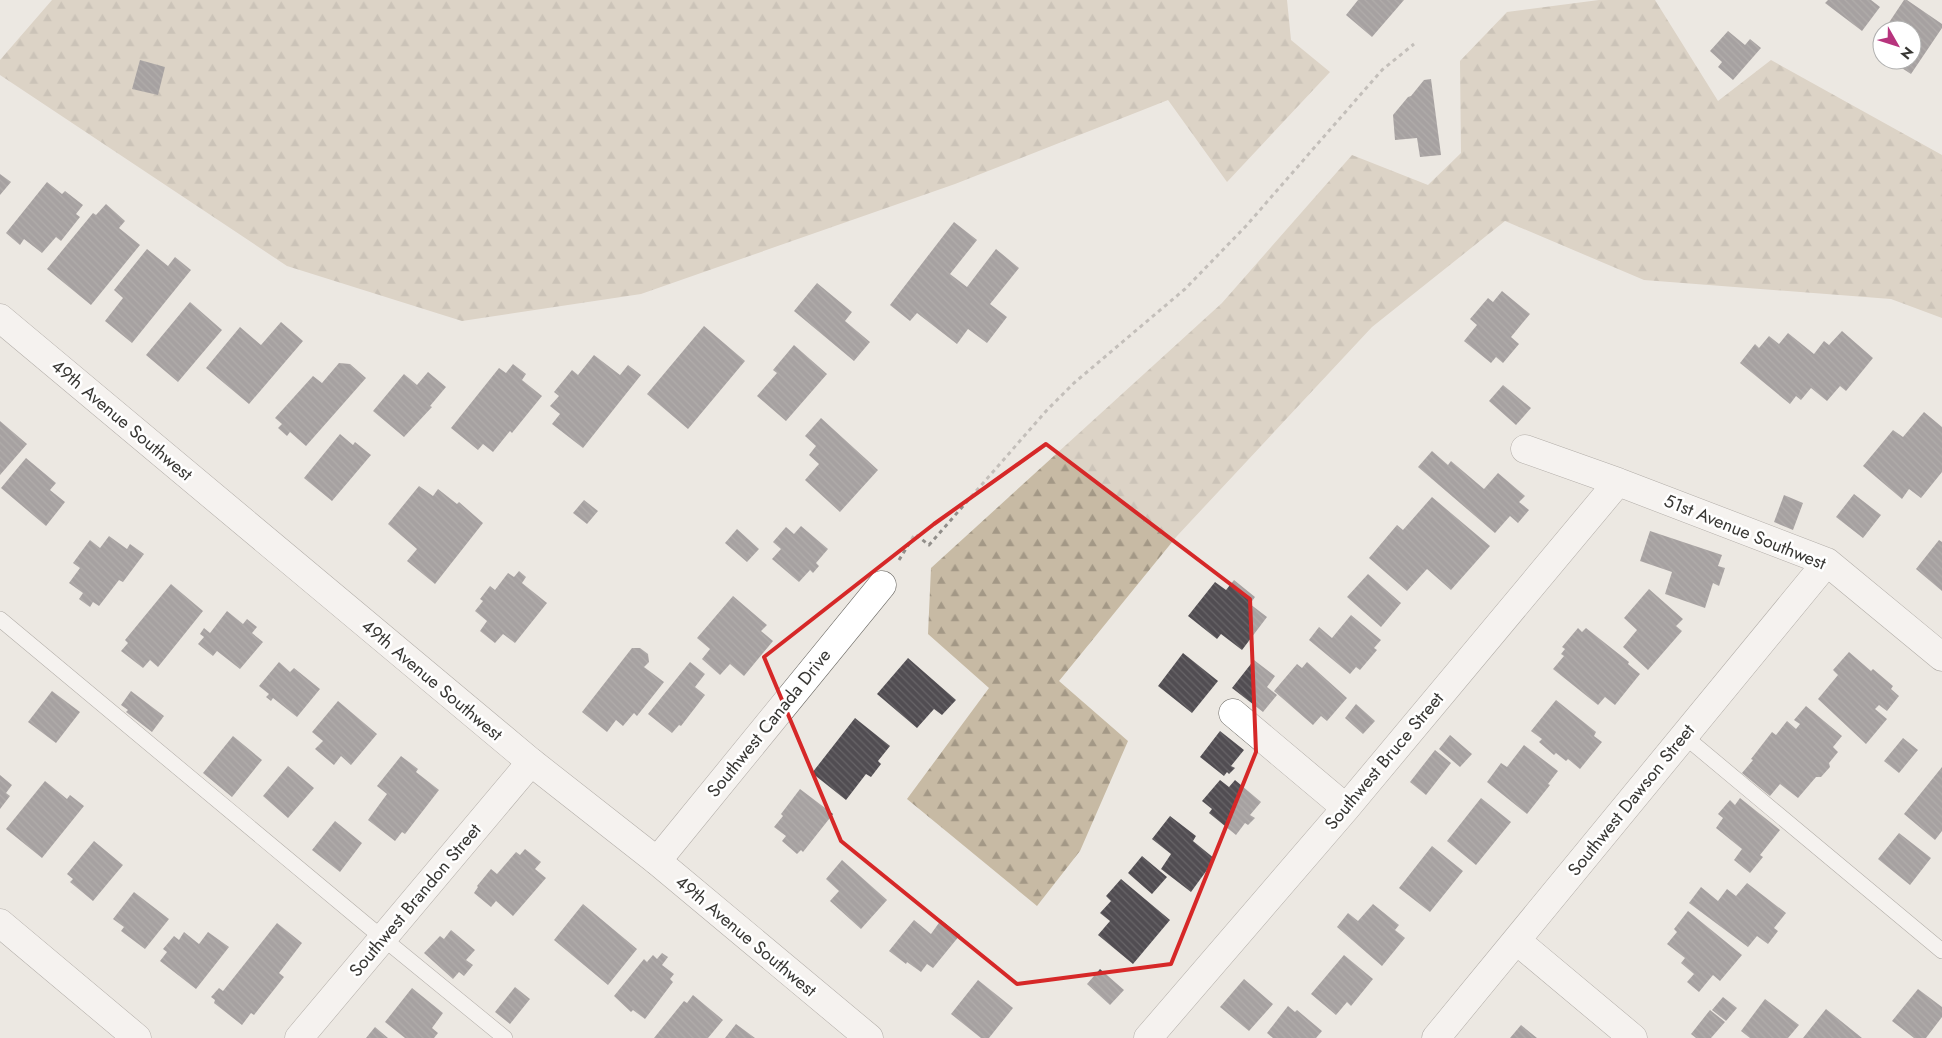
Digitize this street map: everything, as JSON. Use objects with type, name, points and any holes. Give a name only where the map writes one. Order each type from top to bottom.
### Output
[{"type":"street","name":"49th Avenue Southwest","points":[[0,318],[531,762],[657,861],[869,1038]]},
{"type":"street","name":"51st Avenue Southwest","points":[[1525,449],[1618,482],[1827,562],[1942,657]]},
{"type":"street","name":"Southwest Bruce Street","points":[[1148,1038],[1346,808],[1618,482]]},
{"type":"street","name":"Southwest Dawson Street","points":[[1436,1038],[1827,562]]},
{"type":"street","name":"Southwest Canada Drive","points":[[657,861],[888,576]]},
{"type":"street","points":[[1233,713],[1346,808]]},
{"type":"street","name":"Southwest Brandon Street","points":[[299,1038],[531,762]]},
{"type":"street","points":[[0,923],[137,1038]]},
{"type":"street","points":[[1517,941],[1633,1038]]},
{"type":"lane","points":[[0,619],[505,1038]]},
{"type":"lane","points":[[1683,735],[1942,951]]},
{"type":"path","points":[[888,576],[915,534],[929,545],[1060,396],[1185,289],[1246,226],[1382,70],[1414,44]]},
{"type":"highlighted area","points":[[1046,444],[1250,599],[1256,752],[1171,964],[1017,984],[841,841],[764,657],[934,524]]},
{"type":"green space","points":[[52,0],[1287,0],[1291,40],[1330,72],[1227,182],[1168,100],[955,184],[641,294],[462,321],[287,266],[0,75],[0,60]]},
{"type":"green space","points":[[1599,0],[1655,0],[1718,101],[1771,60],[1942,155],[1942,318],[1891,299],[1644,280],[1505,221],[1372,327],[1177,536],[1059,681],[1128,741],[1080,851],[1037,906],[907,799],[989,688],[928,634],[931,568],[1222,303],[1352,155],[1428,185],[1461,153],[1460,61],[1507,12]]},
{"type":"building","points":[[1358,0],[1404,0],[1372,37],[1346,15]]},
{"type":"building","points":[[1828,0],[1871,0],[1880,7],[1862,31],[1825,3]]},
{"type":"building","points":[[1904,0],[1907,0],[1942,24],[1942,28],[1922,58],[1922,20],[1891,20]]},
{"type":"building","points":[[1728,31],[1745,45],[1750,39],[1761,48],[1733,80],[1718,67],[1722,62],[1710,51]]},
{"type":"building","points":[[140,60],[165,67],[158,95],[132,89]]},
{"type":"building","points":[[1905,70],[1914,70],[1911,74]]},
{"type":"building","points":[[1431,79],[1441,155],[1420,157],[1417,138],[1395,140],[1393,115],[1424,80]]},
{"type":"building","points":[[0,174],[11,182],[0,195]]},
{"type":"building","points":[[47,182],[62,194],[65,191],[83,205],[76,214],[80,217],[61,241],[56,237],[42,253],[24,239],[20,245],[6,233]]},
{"type":"building","points":[[106,204],[125,221],[119,228],[140,245],[91,305],[47,269],[93,213],[96,215]]},
{"type":"building","points":[[954,222],[977,240],[950,274],[967,287],[996,249],[1019,268],[990,304],[1007,317],[987,343],[968,329],[957,344],[917,313],[910,321],[890,305]]},
{"type":"building","points":[[147,249],[168,266],[175,257],[191,270],[132,343],[105,321],[123,298],[114,290]]},
{"type":"building","points":[[817,283],[852,312],[845,321],[870,342],[854,361],[794,311]]},
{"type":"building","points":[[1502,291],[1530,314],[1511,337],[1519,344],[1503,363],[1496,357],[1491,363],[1464,341],[1477,325],[1470,319],[1488,298],[1493,302]]},
{"type":"building","points":[[190,302],[222,330],[178,382],[146,355]]},
{"type":"building","points":[[281,322],[303,341],[249,404],[206,368],[240,327],[261,345]]},
{"type":"building","points":[[704,326],[745,361],[688,429],[647,394]]},
{"type":"building","points":[[1842,331],[1873,358],[1846,391],[1840,386],[1827,401],[1811,388],[1801,400],[1796,396],[1790,404],[1740,363],[1755,344],[1759,348],[1769,336],[1779,344],[1788,333],[1814,354],[1824,341],[1829,345]]},
{"type":"building","points":[[794,345],[827,374],[786,421],[757,396],[777,373],[773,370]]},
{"type":"building","points":[[594,355],[620,375],[628,365],[641,375],[583,448],[552,424],[560,414],[550,406],[559,396],[554,392],[572,370],[578,375]]},
{"type":"building","points":[[339,363],[350,364],[366,378],[306,446],[290,432],[287,436],[278,428],[282,424],[275,418],[313,376],[322,383]]},
{"type":"building","points":[[513,364],[526,374],[522,380],[542,396],[512,433],[510,431],[493,452],[483,444],[478,450],[451,428],[499,368],[506,373]]},
{"type":"building","points":[[428,372],[446,387],[430,406],[432,407],[404,437],[373,411],[404,374],[417,385]]},
{"type":"building","points":[[1503,385],[1531,408],[1516,425],[1489,401]]},
{"type":"building","points":[[1924,412],[1942,427],[1942,472],[1921,498],[1909,489],[1902,499],[1863,466],[1893,430],[1903,437]]},
{"type":"building","points":[[821,418],[878,470],[840,512],[805,480],[819,464],[809,455],[816,446],[805,436]]},
{"type":"building","points":[[0,421],[27,444],[0,475]]},
{"type":"building","points":[[340,434],[353,445],[355,442],[371,455],[332,501],[304,478]]},
{"type":"building","points":[[1432,451],[1448,465],[1451,461],[1484,489],[1498,473],[1525,496],[1519,502],[1529,510],[1518,523],[1510,516],[1495,533],[1418,467]]},
{"type":"building","points":[[26,458],[56,483],[50,490],[65,502],[46,526],[1,488]]},
{"type":"building","points":[[419,486],[433,496],[438,489],[457,504],[459,502],[483,523],[435,584],[407,561],[417,549],[388,524]]},
{"type":"building","points":[[1854,494],[1881,515],[1863,538],[1836,517]]},
{"type":"building","points":[[1784,495],[1803,503],[1793,530],[1774,522]]},
{"type":"building","points":[[1432,497],[1490,546],[1451,590],[1427,569],[1407,591],[1369,558],[1397,525],[1403,530]]},
{"type":"building","points":[[584,500],[598,511],[587,524],[573,513]]},
{"type":"building","points":[[801,526],[828,549],[816,563],[819,566],[813,573],[810,570],[799,582],[772,559],[781,549],[773,542],[786,527],[794,534]]},
{"type":"building","points":[[737,529],[759,549],[747,562],[725,543]]},
{"type":"building","points":[[1650,531],[1722,555],[1718,566],[1725,568],[1719,586],[1713,583],[1705,608],[1665,594],[1672,572],[1640,561]]},
{"type":"building","points":[[109,536],[127,549],[130,544],[144,554],[123,582],[119,580],[99,606],[93,602],[90,607],[79,599],[83,593],[69,583],[80,568],[73,563],[90,540],[100,548]]},
{"type":"building","points":[[1939,540],[1942,542],[1942,591],[1916,569]]},
{"type":"building","points":[[519,571],[526,577],[522,583],[547,603],[515,643],[503,634],[495,643],[480,631],[487,621],[475,611],[483,601],[480,599],[490,586],[495,590],[508,573],[514,577]]},
{"type":"building","points":[[1368,574],[1401,603],[1381,627],[1347,597]]},
{"type":"building","points":[[1234,580],[1255,597],[1250,604],[1267,617],[1242,650],[1221,634],[1217,639],[1188,616],[1215,582],[1226,590]]},
{"type":"building","points":[[171,584],[203,611],[158,667],[150,660],[143,668],[121,651],[128,643],[125,640]]},
{"type":"building","points":[[1649,589],[1683,619],[1676,626],[1682,631],[1648,670],[1623,647],[1637,630],[1624,618]]},
{"type":"building","points":[[733,596],[767,625],[761,631],[773,641],[744,676],[730,664],[720,675],[702,659],[710,649],[697,638]]},
{"type":"building","points":[[227,611],[243,624],[247,619],[257,627],[252,633],[263,642],[240,669],[217,651],[213,656],[198,644],[204,637],[200,634],[204,628],[210,633]]},
{"type":"building","points":[[1351,615],[1381,640],[1374,648],[1377,650],[1360,670],[1356,667],[1350,674],[1309,640],[1319,627],[1332,638]]},
{"type":"building","points":[[1578,628],[1582,632],[1586,628],[1629,662],[1628,664],[1640,674],[1615,705],[1605,697],[1598,705],[1553,669],[1564,656],[1561,654],[1565,649],[1562,647]]},
{"type":"building","points":[[632,648],[640,648],[648,654],[649,662],[644,667],[664,682],[637,716],[634,713],[623,726],[616,720],[607,732],[582,712]]},
{"type":"building","points":[[1849,652],[1871,671],[1873,669],[1893,686],[1891,689],[1899,696],[1887,711],[1879,705],[1875,709],[1887,719],[1866,744],[1818,699],[1838,675],[1833,670]]},
{"type":"building","points":[[1183,653],[1218,681],[1192,713],[1158,686]]},
{"type":"building","points":[[908,658],[956,700],[942,715],[934,709],[917,728],[877,694]]},
{"type":"building","points":[[1254,660],[1275,676],[1267,687],[1277,695],[1263,712],[1232,688]]},
{"type":"building","points":[[279,662],[290,672],[294,668],[320,689],[297,717],[273,698],[271,701],[266,697],[269,694],[259,686]]},
{"type":"building","points":[[690,662],[705,674],[695,687],[705,695],[681,726],[679,725],[672,733],[648,714]]},
{"type":"building","points":[[1307,662],[1347,698],[1327,721],[1321,716],[1313,725],[1274,691],[1297,664],[1302,668]]},
{"type":"building","points":[[52,691],[80,712],[56,743],[28,722]]},
{"type":"building","points":[[131,691],[164,716],[152,732],[126,712],[128,710],[121,705]]},
{"type":"building","points":[[1556,700],[1596,732],[1594,736],[1602,742],[1580,769],[1568,759],[1566,761],[1556,753],[1554,755],[1539,742],[1542,739],[1531,731]]},
{"type":"building","points":[[338,701],[377,734],[351,765],[341,756],[334,765],[315,749],[323,741],[312,732]]},
{"type":"building","points":[[1356,704],[1375,721],[1363,734],[1345,718]]},
{"type":"building","points":[[1806,706],[1842,736],[1833,747],[1838,752],[1829,763],[1830,767],[1821,777],[1816,777],[1798,798],[1780,784],[1770,796],[1742,773],[1772,732],[1776,735],[1787,721],[1796,729],[1800,724],[1794,720]]},
{"type":"building","points":[[855,718],[890,746],[878,761],[881,764],[871,777],[866,774],[846,800],[812,773]]},
{"type":"building","points":[[1220,731],[1244,750],[1231,766],[1235,768],[1224,776],[1200,757]]},
{"type":"building","points":[[1450,735],[1472,754],[1460,767],[1439,749]]},
{"type":"building","points":[[233,736],[262,760],[232,797],[203,773]]},
{"type":"building","points":[[1903,738],[1918,750],[1899,773],[1884,761]]},
{"type":"building","points":[[1524,745],[1558,771],[1548,784],[1550,785],[1527,814],[1487,782],[1501,763],[1507,767]]},
{"type":"building","points":[[1435,750],[1451,763],[1426,795],[1410,782]]},
{"type":"building","points":[[401,756],[418,769],[416,772],[439,790],[405,834],[402,832],[395,841],[368,820],[387,794],[377,786]]},
{"type":"building","points":[[288,766],[314,788],[288,818],[263,796]]},
{"type":"building","points":[[1942,767],[1942,831],[1935,840],[1904,814]]},
{"type":"building","points":[[0,775],[12,785],[6,793],[10,796],[0,809]]},
{"type":"building","points":[[1220,780],[1229,787],[1235,780],[1261,802],[1250,815],[1255,818],[1248,825],[1245,823],[1236,835],[1209,813],[1212,809],[1202,801]]},
{"type":"building","points":[[45,781],[67,799],[70,795],[84,806],[42,858],[6,829]]},
{"type":"building","points":[[800,789],[833,814],[803,852],[801,850],[797,854],[782,841],[786,836],[774,827],[783,816],[781,814]]},
{"type":"building","points":[[1481,798],[1511,822],[1476,865],[1447,841]]},
{"type":"building","points":[[1740,798],[1780,830],[1760,855],[1763,857],[1750,873],[1734,860],[1742,849],[1716,828],[1723,818],[1718,814],[1730,800],[1735,805]]},
{"type":"building","points":[[1170,816],[1196,836],[1193,841],[1215,859],[1191,892],[1161,869],[1171,854],[1152,839]]},
{"type":"building","points":[[335,821],[362,843],[340,872],[312,850]]},
{"type":"building","points":[[1899,833],[1931,858],[1910,885],[1878,859]]},
{"type":"building","points":[[94,841],[123,865],[93,901],[70,882],[73,879],[67,874]]},
{"type":"building","points":[[1432,846],[1463,871],[1430,912],[1399,888]]},
{"type":"building","points":[[525,849],[541,862],[535,869],[546,878],[513,916],[496,901],[491,907],[474,893],[477,886],[491,869],[497,874],[516,852],[520,855]]},
{"type":"building","points":[[1142,856],[1167,877],[1152,894],[1128,873]]},
{"type":"building","points":[[842,860],[887,900],[861,929],[830,901],[839,891],[826,879]]},
{"type":"building","points":[[1121,879],[1170,920],[1133,964],[1098,935],[1110,921],[1100,913],[1111,901],[1106,896]]},
{"type":"building","points":[[1747,883],[1786,913],[1774,928],[1778,931],[1768,944],[1757,936],[1748,947],[1689,903],[1701,887],[1718,901],[1727,889],[1736,896]]},
{"type":"building","points":[[134,892],[169,919],[145,949],[121,931],[124,927],[113,919]]},
{"type":"building","points":[[583,904],[637,949],[608,985],[554,940]]},
{"type":"building","points":[[1373,904],[1399,925],[1395,930],[1405,938],[1382,966],[1337,927],[1348,913],[1358,921]]},
{"type":"building","points":[[1688,911],[1742,955],[1720,981],[1713,975],[1699,992],[1687,982],[1694,974],[1681,963],[1685,958],[1667,944],[1677,932],[1674,929]]},
{"type":"building","points":[[914,920],[931,934],[941,920],[960,935],[933,968],[927,964],[921,972],[907,962],[906,964],[889,951]]},
{"type":"building","points":[[277,923],[302,943],[279,973],[284,977],[254,1015],[251,1013],[242,1025],[214,1003],[215,1000],[211,997],[219,988],[223,991]]},
{"type":"building","points":[[451,930],[475,950],[466,960],[473,965],[464,976],[459,972],[453,979],[424,953],[440,936],[444,939]]},
{"type":"building","points":[[184,932],[199,944],[208,932],[229,947],[196,989],[160,961],[167,952],[163,949],[174,936],[179,940]]},
{"type":"building","points":[[662,953],[668,957],[662,965],[674,974],[670,979],[673,982],[645,1019],[633,1010],[631,1012],[614,996],[644,959],[647,962],[653,955],[657,959]]},
{"type":"building","points":[[1344,955],[1373,979],[1351,1006],[1347,1002],[1336,1015],[1311,994]]},
{"type":"building","points":[[1100,969],[1124,990],[1110,1005],[1087,984]]},
{"type":"building","points":[[1244,979],[1273,1004],[1249,1031],[1220,1007]]},
{"type":"building","points":[[978,980],[1013,1008],[989,1038],[981,1038],[951,1014]]},
{"type":"building","points":[[515,987],[530,999],[510,1024],[495,1012]]},
{"type":"building","points":[[412,988],[443,1013],[432,1028],[438,1033],[434,1038],[405,1038],[385,1022]]},
{"type":"building","points":[[1918,989],[1942,1007],[1942,1017],[1926,1038],[1914,1038],[1892,1021]]},
{"type":"building","points":[[693,995],[723,1020],[708,1038],[654,1038],[684,1001],[687,1003]]},
{"type":"building","points":[[1723,997],[1737,1008],[1726,1021],[1712,1010]]},
{"type":"building","points":[[1765,999],[1799,1025],[1788,1038],[1750,1038],[1741,1031]]},
{"type":"building","points":[[1288,1006],[1295,1012],[1297,1010],[1322,1031],[1316,1038],[1273,1038],[1267,1033]]},
{"type":"building","points":[[1826,1009],[1862,1038],[1803,1038]]},
{"type":"building","points":[[1710,1010],[1725,1022],[1711,1038],[1696,1038],[1691,1034]]},
{"type":"building","points":[[736,1024],[755,1038],[725,1038]]},
{"type":"building","points":[[1521,1025],[1537,1038],[1510,1038]]},
{"type":"building","points":[[375,1027],[388,1038],[366,1038]]}]
